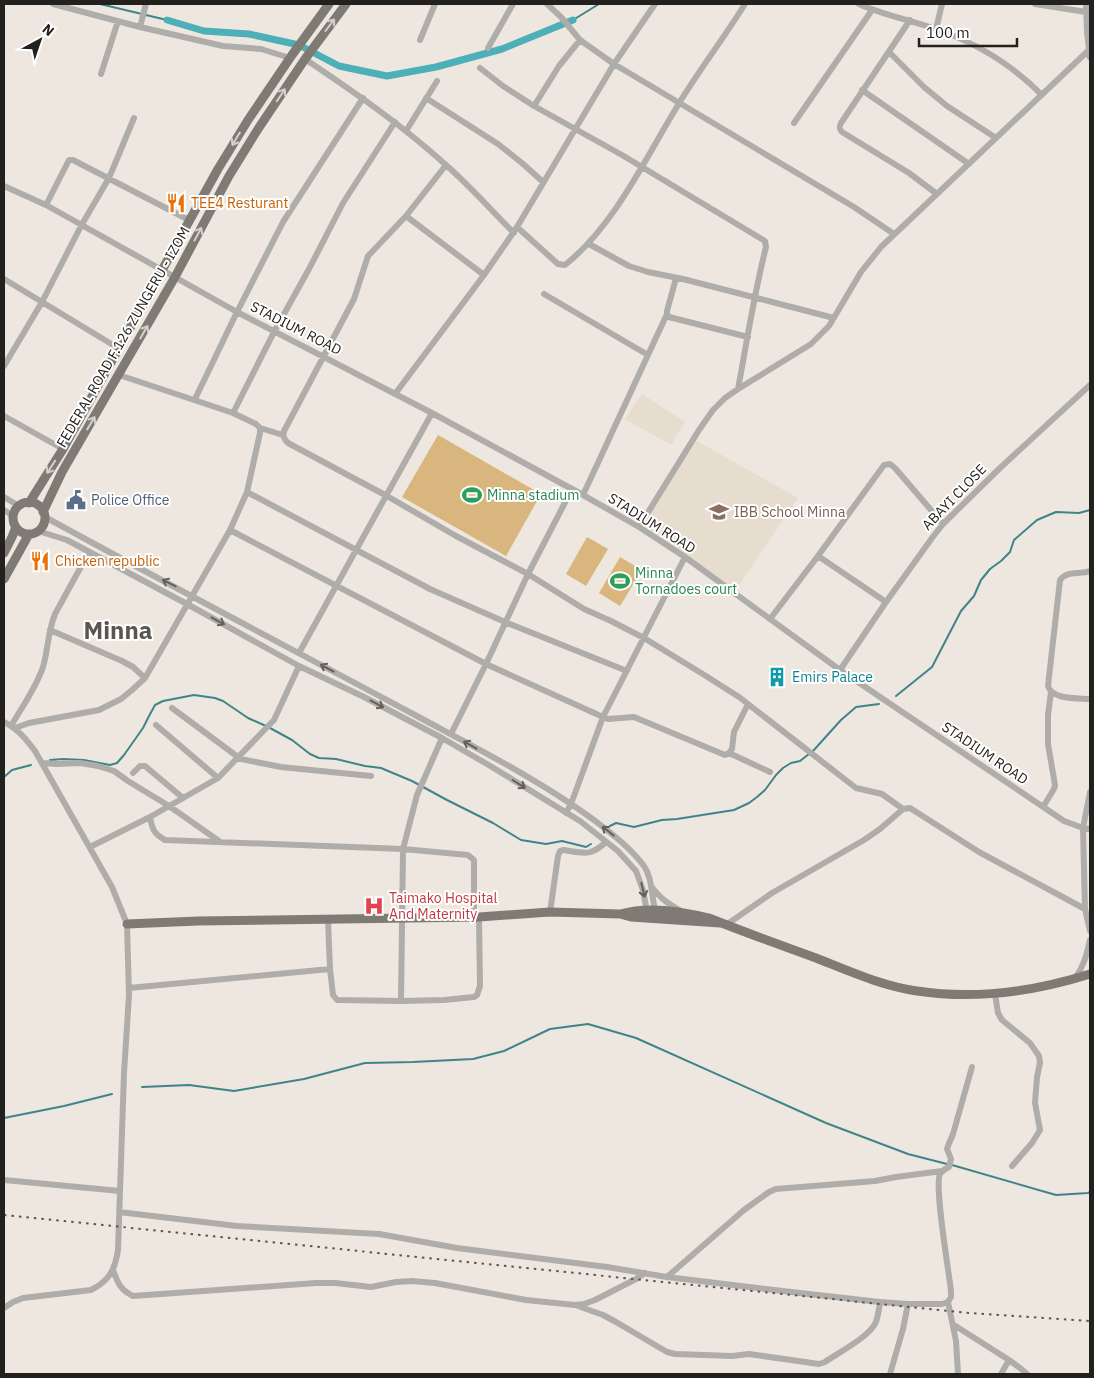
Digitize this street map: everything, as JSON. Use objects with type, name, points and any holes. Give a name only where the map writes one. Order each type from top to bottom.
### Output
[{"type":"main road","name":"FEDERAL ROAD F.126 ZUNGERU - IZOM","points":[[29,503],[63,449],[189,220],[248,120],[329,4]]},
{"type":"main road","name":"FEDERAL ROAD F.126 ZUNGERU - IZOM","points":[[44,514],[62,472],[175,277],[229,176],[314,46],[346,4]]},
{"type":"main road","points":[[29,503],[37,505],[44,514],[44,522],[38,531],[29,534],[16,527],[13,516],[19,506],[29,503]]},
{"type":"main road","points":[[4,554],[16,527]]},
{"type":"main road","points":[[4,578],[29,534]]},
{"type":"main road","points":[[127,924],[477,916],[550,912],[620,914],[631,917],[682,912],[709,918],[878,982],[917,991],[965,995],[996,994],[1028,990],[1090,974]]},
{"type":"main road","points":[[652,914],[723,924]]},
{"type":"main road","points":[[1070,980],[1090,980]]},
{"type":"street","points":[[53,4],[140,27],[224,46],[261,49],[291,56]]},
{"type":"street","points":[[420,40],[434,4]]},
{"type":"street","points":[[488,48],[513,4]]},
{"type":"street","points":[[547,4],[561,17],[580,40],[614,64],[854,207],[894,234]]},
{"type":"street","points":[[395,394],[516,230],[614,64],[654,4]]},
{"type":"street","points":[[306,58],[395,122],[446,165],[516,230],[558,264],[565,265],[588,244],[606,221],[679,103],[745,4]]},
{"type":"street","points":[[859,4],[872,10],[910,20],[958,37],[986,52],[1028,82],[1042,95]]},
{"type":"street","points":[[936,29],[942,4]]},
{"type":"street","points":[[1035,4],[1086,12]]},
{"type":"street","points":[[638,527],[713,410],[738,389],[811,344],[829,326],[861,272],[894,234],[1090,52],[1086,4]]},
{"type":"street","points":[[140,27],[146,7]]},
{"type":"street","points":[[794,123],[872,10]]},
{"type":"street","points":[[101,74],[118,20]]},
{"type":"street","points":[[910,20],[839,126],[840,130],[909,173],[937,194]]},
{"type":"street","points":[[534,106],[559,66],[580,40]]},
{"type":"street","points":[[889,52],[924,87],[947,106],[996,138]]},
{"type":"street","points":[[480,68],[534,106],[576,128],[765,240],[766,247],[754,298],[738,389]]},
{"type":"street","points":[[406,131],[437,81]]},
{"type":"street","points":[[862,90],[969,164]]},
{"type":"street","points":[[195,399],[283,222],[363,98]]},
{"type":"street","points":[[426,98],[498,144],[543,182]]},
{"type":"street","points":[[5,362],[42,302],[81,226],[109,178],[134,118]]},
{"type":"street","points":[[233,413],[342,203],[395,122]]},
{"type":"street","points":[[46,205],[69,160],[72,160],[189,220]]},
{"type":"street","points":[[446,165],[406,216],[368,256],[354,299],[284,431],[285,440],[387,496],[421,517],[528,574],[584,610],[644,638],[748,704],[856,788],[882,794],[903,809]]},
{"type":"street","name":"STADIUM ROAD","points":[[4,186],[46,205],[237,312],[432,413],[638,527],[685,557],[840,670],[1043,807],[1064,821],[1090,829]]},
{"type":"street","points":[[406,216],[484,275]]},
{"type":"street","points":[[588,244],[629,266],[648,272],[834,318]]},
{"type":"street","points":[[583,495],[667,314],[676,278]]},
{"type":"street","points":[[4,279],[118,348]]},
{"type":"street","points":[[544,294],[648,355]]},
{"type":"street","points":[[667,314],[673,319],[748,337]]},
{"type":"street","points":[[120,374],[233,413],[256,424],[260,428],[283,435]]},
{"type":"street","name":"ABAYI CLOSE","points":[[840,670],[886,602],[943,524],[1000,468],[1090,385]]},
{"type":"street","points":[[299,653],[432,413]]},
{"type":"street","points":[[4,416],[63,449]]},
{"type":"street","points":[[13,727],[99,710],[122,699],[145,678],[230,530],[247,492],[260,428]]},
{"type":"street","points":[[770,619],[884,465],[890,464],[895,468],[943,524]]},
{"type":"street","points":[[451,734],[528,574],[572,489]]},
{"type":"street","points":[[247,492],[430,589],[505,622],[627,671]]},
{"type":"street","points":[[4,497],[19,506]]},
{"type":"street","points":[[4,510],[13,516]]},
{"type":"street","points":[[44,514],[93,544],[451,734],[571,804],[610,832],[646,869],[651,885],[652,914]]},
{"type":"street","points":[[230,530],[486,664],[603,718],[634,717],[725,755],[729,753],[770,772]]},
{"type":"street","points":[[38,531],[67,540],[299,666],[364,697],[488,764],[580,822],[618,851],[636,871],[652,914]]},
{"type":"street","points":[[13,727],[36,685],[48,646],[55,614],[89,552]]},
{"type":"street","points":[[818,556],[886,602]]},
{"type":"street","points":[[566,813],[603,718],[685,557]]},
{"type":"street","points":[[1090,571],[1081,574],[1066,574],[1060,580],[1048,686],[1051,692],[1056,695],[1090,699]]},
{"type":"street","points":[[50,630],[122,661],[133,667],[145,678]]},
{"type":"street","points":[[90,847],[150,817],[218,778],[274,720],[299,666]]},
{"type":"street","points":[[1043,807],[1055,784],[1048,744],[1048,715],[1051,692]]},
{"type":"street","points":[[729,753],[732,749],[736,727],[748,704]]},
{"type":"street","points":[[172,708],[237,757],[281,767],[371,776]]},
{"type":"street","points":[[4,722],[23,736],[42,763],[112,886],[127,924],[129,988],[118,1250],[113,1270],[99,1286],[91,1290],[24,1298],[4,1308]]},
{"type":"street","points":[[156,725],[218,778]]},
{"type":"street","points":[[400,1001],[403,848],[417,795],[442,738]]},
{"type":"street","points":[[42,763],[80,763],[114,771],[128,782],[169,806],[220,842]]},
{"type":"street","points":[[133,772],[140,766],[145,766],[183,798]]},
{"type":"street","points":[[1090,792],[1083,828],[1085,909],[1090,931]]},
{"type":"street","points":[[723,924],[772,893],[864,840],[903,809],[910,808],[979,852],[1085,909]]},
{"type":"street","points":[[150,817],[156,835],[165,840],[403,848],[471,856],[474,860],[477,916],[480,986],[477,995],[474,997],[444,1000],[337,1000],[332,995],[328,920]]},
{"type":"street","points":[[550,912],[560,851],[593,852],[606,842]]},
{"type":"street","points":[[651,885],[659,897],[682,912]]},
{"type":"street","points":[[1070,980],[1082,967],[1088,954],[1090,940]]},
{"type":"street","points":[[129,988],[330,969]]},
{"type":"street","points":[[996,994],[998,1013],[1002,1020],[1030,1044],[1040,1056],[1035,1103],[1040,1130],[1032,1143],[1012,1166]]},
{"type":"street","points":[[667,1277],[744,1210],[776,1189],[875,1181],[942,1171],[949,1167],[951,1159],[948,1153],[948,1146],[972,1067]]},
{"type":"street","points":[[119,1212],[237,1226],[379,1234],[457,1248],[667,1277],[880,1302],[942,1304],[948,1302],[951,1298],[939,1188],[939,1178],[942,1171]]},
{"type":"street","points":[[4,1180],[120,1191]]},
{"type":"street","points":[[113,1270],[121,1289],[133,1296],[316,1283],[371,1287],[412,1281],[435,1283],[526,1300],[575,1305],[595,1300],[645,1273]]},
{"type":"street","points":[[575,1305],[603,1315],[667,1352],[674,1354],[732,1356],[749,1354],[820,1364],[854,1344],[869,1332],[877,1319],[880,1302]]},
{"type":"street","points":[[948,1302],[954,1325],[958,1374]]},
{"type":"street","points":[[890,1374],[908,1304]]},
{"type":"street","points":[[954,1325],[1010,1360],[1027,1374]]},
{"type":"street","points":[[1002,1374],[1010,1360]]},
{"type":"shaded area","points":[[642,394],[685,422],[671,445],[625,419]]},
{"type":"shaded area","name":"Minna stadium","points":[[438,435],[541,494],[506,556],[402,497]]},
{"type":"shaded area","name":"IBB School Minna","points":[[695,440],[798,498],[735,591],[641,526]]},
{"type":"shaded area","name":"Minna Tornadoes court","points":[[587,537],[608,549],[586,586],[566,574]]},
{"type":"shaded area","name":"Minna Tornadoes court","points":[[620,557],[642,570],[620,606],[599,593]]},
{"type":"waterway","points":[[100,4],[142,14]]},
{"type":"waterway","points":[[573,20],[599,4]]},
{"type":"waterway","points":[[146,15],[167,20]]},
{"type":"waterway","points":[[167,20],[204,31],[249,34],[299,45],[339,66],[387,76],[436,67],[502,49],[573,20]]},
{"type":"waterway","points":[[896,696],[932,667],[961,611],[974,596],[981,580],[990,569],[1010,552],[1014,540],[1037,520],[1056,512],[1079,513],[1090,510]]},
{"type":"waterway","points":[[50,760],[84,760],[110,765],[117,763],[143,728],[155,705],[163,701],[194,695],[223,701],[248,718],[266,726]]},
{"type":"waterway","points":[[813,751],[841,720],[856,707],[879,704]]},
{"type":"waterway","points":[[270,728],[319,758],[336,759],[381,768],[412,781],[493,823],[521,840],[546,844],[562,841],[586,847],[591,844]]},
{"type":"waterway","points":[[610,826],[616,823],[634,827],[662,820],[734,810],[757,797],[783,768],[791,763],[800,761],[809,754]]},
{"type":"waterway","points":[[4,777],[12,770],[31,765]]},
{"type":"waterway","points":[[142,1087],[189,1085],[234,1091],[304,1079],[365,1063],[473,1059],[504,1051],[550,1029],[588,1024],[636,1038],[826,1123],[908,1154],[947,1164]]},
{"type":"waterway","points":[[4,1118],[112,1094]]},
{"type":"waterway","points":[[952,1165],[1056,1195],[1090,1192]]},
{"type":"railway","points":[[4,1215],[969,1313],[1090,1321]]},
{"type":"place","name":"TEE4 Resturant","points":[[176,203]]},
{"type":"place","name":"Minna stadium","points":[[472,495]]},
{"type":"place","name":"Police Office","points":[[76,500]]},
{"type":"place","name":"IBB School Minna","points":[[719,512]]},
{"type":"place","name":"Chicken republic","points":[[40,561]]},
{"type":"place","name":"Minna Tornadoes court","points":[[620,581]]},
{"type":"place","name":"Emirs Palace","points":[[777,677]]},
{"type":"place","name":"Taimako Hospital And Maternity","points":[[374,906]]},
{"type":"district","name":"Minna","points":[[118,631]]}]
